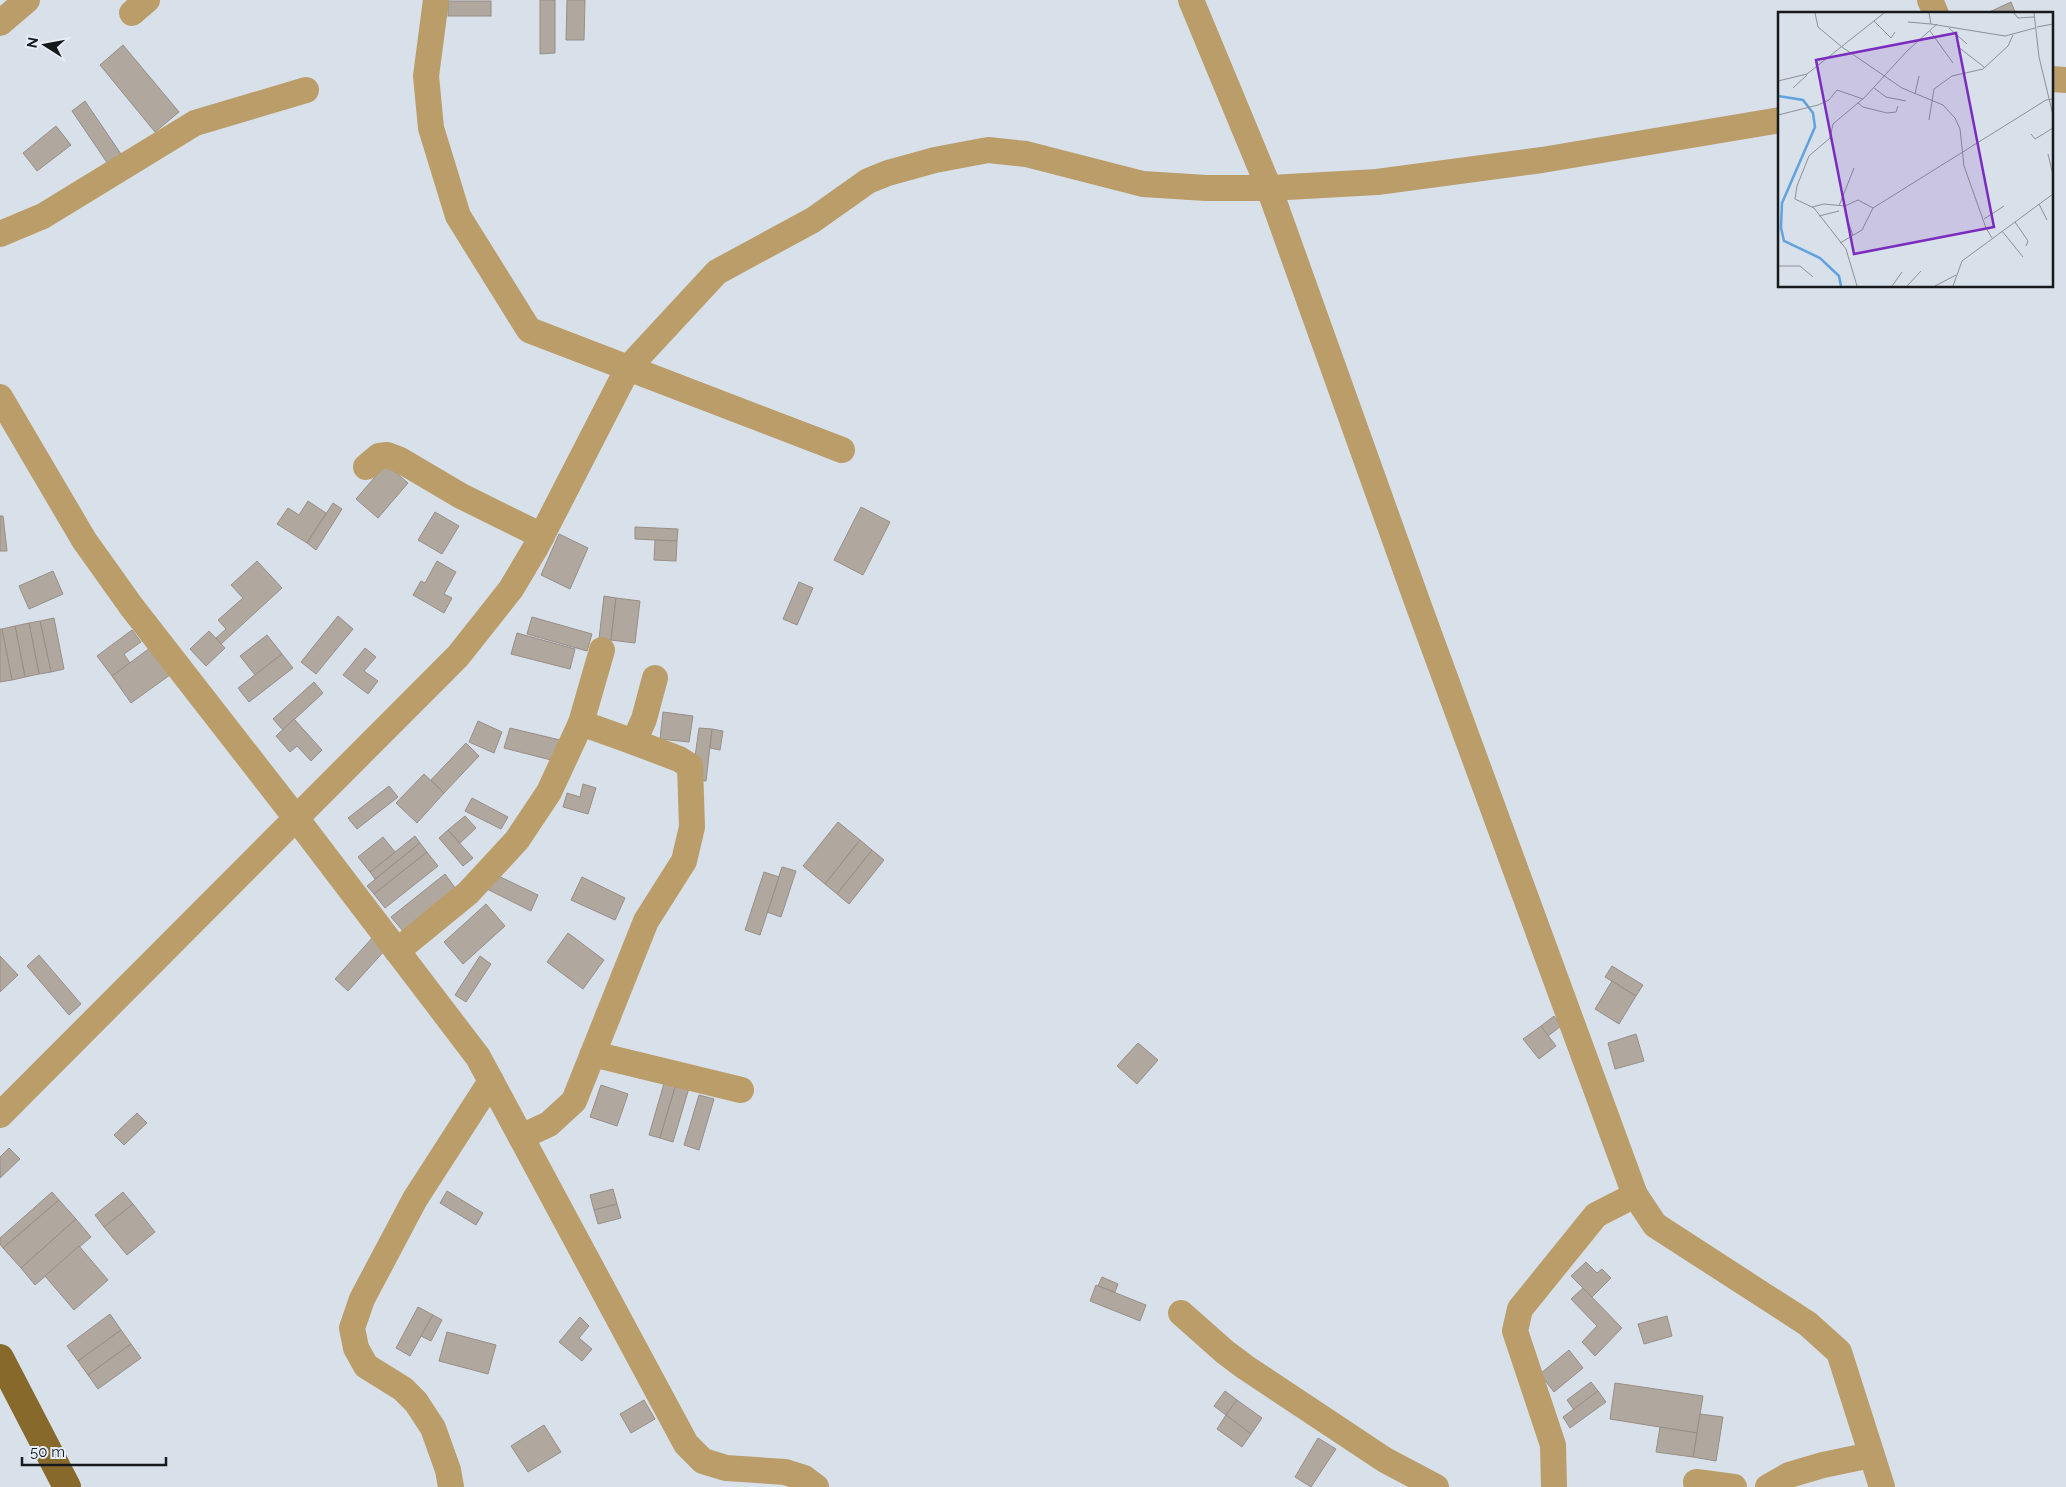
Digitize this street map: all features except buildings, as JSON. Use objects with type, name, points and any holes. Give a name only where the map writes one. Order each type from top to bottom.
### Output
[{"type":"main road","points":[[0,1358],[67,1487]]},
{"type":"street","points":[[0,22],[27,0]]},
{"type":"street","points":[[436,0],[426,76],[431,128],[458,216],[529,330],[842,450]]},
{"type":"street","points":[[1190,0],[1269,188],[1635,1195],[1655,1225],[1808,1324],[1839,1352],[1882,1487]]},
{"type":"street","points":[[1930,0],[1935,12]]},
{"type":"street","points":[[0,234],[43,216],[195,123],[306,90]]},
{"type":"street","points":[[0,1115],[458,656],[511,589],[542,536],[628,368],[717,272],[813,220],[868,182],[888,173],[935,160],[988,150],[1026,154],[1143,184],[1206,188],[1269,188],[1386,181],[1542,160],[1778,120]]},
{"type":"street","points":[[0,397],[84,540],[131,606],[478,1057],[686,1444],[703,1461],[726,1468],[785,1472],[804,1478],[816,1487]]},
{"type":"street","points":[[366,467],[379,456],[387,455],[400,460],[460,496],[542,536]]},
{"type":"street","points":[[397,951],[468,893],[517,840],[549,792],[581,723],[602,650]]},
{"type":"street","points":[[634,742],[644,719],[655,678]]},
{"type":"street","points":[[521,1137],[549,1124],[574,1101],[646,921],[684,860],[692,827],[690,766],[679,759],[581,723]]},
{"type":"street","points":[[593,1054],[741,1090]]},
{"type":"street","points":[[451,1487],[448,1470],[433,1428],[416,1402],[403,1389],[366,1366],[356,1348],[352,1328],[362,1299],[415,1199],[491,1081]]},
{"type":"street","points":[[1554,1487],[1553,1445],[1515,1331],[1520,1309],[1596,1215],[1635,1195]]},
{"type":"street","points":[[1181,1313],[1245,1367],[1385,1460],[1436,1487]]},
{"type":"street","points":[[1768,1487],[1789,1475],[1823,1465],[1871,1455]]},
{"type":"street","points":[[1696,1482],[1734,1487]]}]
